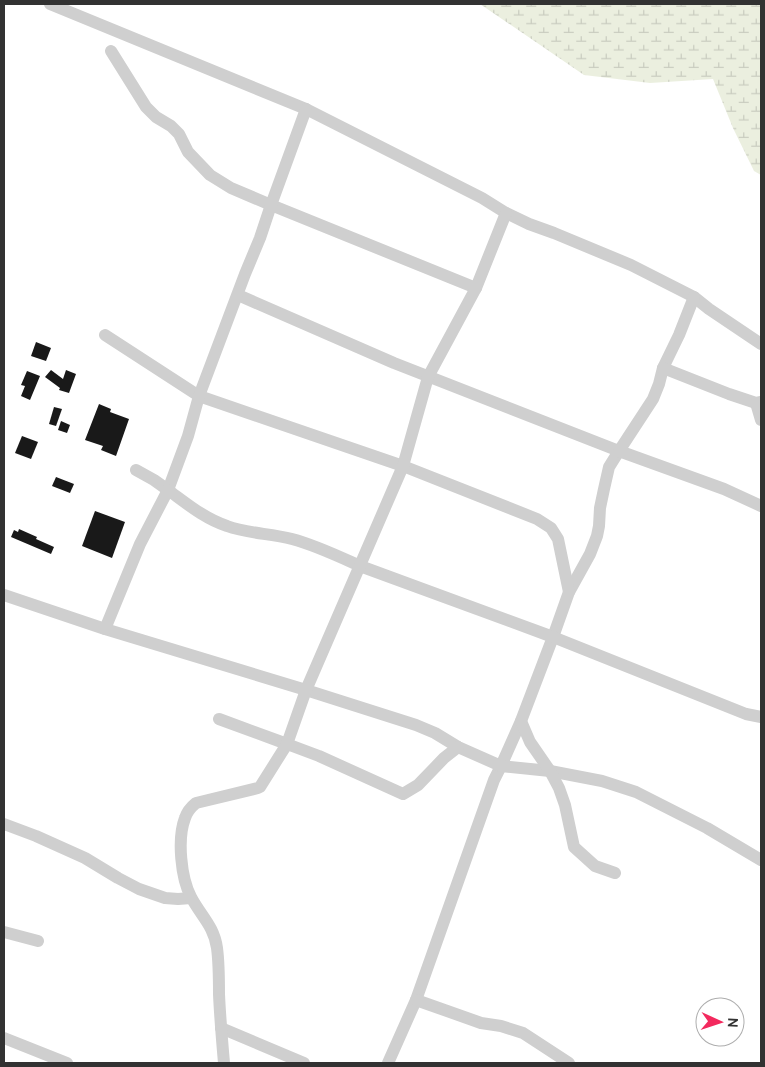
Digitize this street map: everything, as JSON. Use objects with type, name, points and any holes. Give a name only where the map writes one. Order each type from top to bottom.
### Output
[{"type":"street","points":[[50,4],[306,109],[476,195],[506,213],[631,265],[694,296],[761,344]]},
{"type":"street","points":[[111,51],[146,107],[156,117],[172,126],[179,134],[188,152],[210,175],[231,188],[271,205],[476,288]]},
{"type":"street","points":[[105,629],[140,544],[168,490],[188,436],[199,396],[260,238],[306,109]]},
{"type":"street","points":[[224,1063],[217,948],[214,932],[191,898],[183,873],[181,855],[184,819],[196,803],[260,787],[287,744],[306,690],[403,466],[428,376],[476,288],[506,213]]},
{"type":"street","points":[[238,295],[428,376],[619,451],[724,489],[761,506]]},
{"type":"street","points":[[388,1063],[416,1000],[494,780],[521,721],[569,592],[590,554],[597,536],[600,508],[610,466],[653,399],[663,368],[679,335],[694,296]]},
{"type":"street","points":[[105,336],[199,396],[403,466],[537,519],[551,528],[558,539],[569,592]]},
{"type":"street","points":[[663,368],[729,394],[758,402],[761,420]]},
{"type":"street","points":[[136,470],[154,480],[203,515],[226,526],[247,532],[278,535],[294,539],[360,566],[553,637],[746,714],[761,717]]},
{"type":"street","points":[[4,595],[105,629],[416,725],[501,766],[550,771],[602,781],[636,792],[707,828],[761,860]]},
{"type":"street","points":[[219,719],[319,756],[404,794],[418,785],[458,746]]},
{"type":"street","points":[[521,721],[530,742],[559,788],[565,805],[574,848],[595,866],[614,873]]},
{"type":"street","points":[[4,824],[85,858],[140,889],[165,898],[191,898]]},
{"type":"street","points":[[4,932],[38,941]]},
{"type":"street","points":[[416,1000],[481,1023],[501,1026],[523,1033],[569,1063]]},
{"type":"street","points":[[221,1028],[304,1063]]},
{"type":"street","points":[[4,1038],[67,1063]]},
{"type":"green space","points":[[480,4],[761,4],[761,175],[754,171],[733,128],[713,79],[650,83],[584,75]]},
{"type":"building","points":[[36,342],[51,348],[46,361],[31,356]]},
{"type":"building","points":[[51,370],[63,379],[66,370],[76,374],[69,393],[59,390],[60,388],[45,377]]},
{"type":"building","points":[[27,371],[40,376],[30,400],[21,396],[25,386],[21,385]]},
{"type":"building","points":[[99,404],[111,409],[110,412],[129,419],[116,456],[101,450],[103,446],[85,440]]},
{"type":"building","points":[[54,407],[62,409],[56,426],[49,424]]},
{"type":"building","points":[[61,421],[70,425],[67,433],[58,430]]},
{"type":"building","points":[[22,436],[38,442],[31,459],[15,453]]},
{"type":"building","points":[[56,477],[74,484],[70,493],[52,486]]},
{"type":"building","points":[[95,511],[125,522],[112,558],[82,546]]},
{"type":"building","points":[[19,529],[54,547],[51,554],[11,537],[14,530],[18,532]]}]
